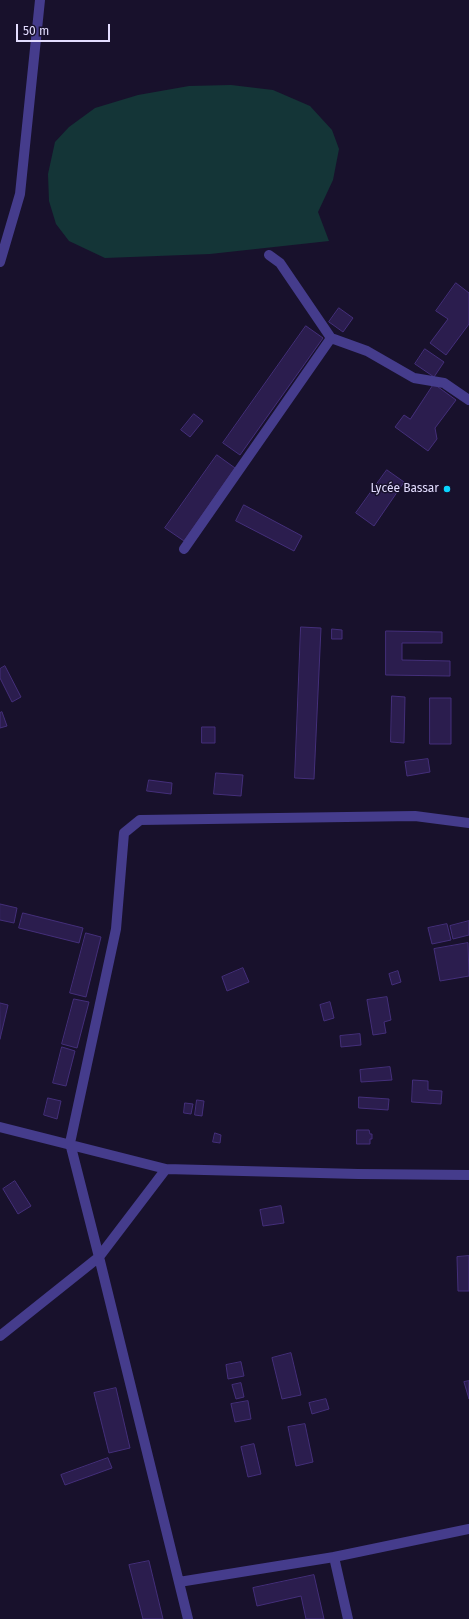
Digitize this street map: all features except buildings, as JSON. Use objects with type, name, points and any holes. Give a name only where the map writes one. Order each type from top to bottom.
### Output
[{"type":"street","points":[[0,262],[20,194],[40,0]]},
{"type":"street","points":[[269,255],[280,263],[331,338],[367,351],[414,378],[444,383],[469,400]]},
{"type":"street","points":[[184,549],[331,338]]},
{"type":"street","points":[[188,1619],[70,1143],[116,929],[124,833],[140,820],[415,816],[469,823]]},
{"type":"street","points":[[0,1127],[70,1143],[166,1169],[469,1175]]},
{"type":"street","points":[[0,1336],[99,1257],[166,1169]]},
{"type":"street","points":[[179,1582],[334,1557],[469,1529]]},
{"type":"street","points":[[334,1557],[348,1619]]},
{"type":"green space","points":[[231,85],[273,90],[310,106],[332,130],[339,149],[333,180],[318,212],[329,241],[210,254],[105,258],[69,241],[56,224],[49,201],[48,174],[55,142],[69,127],[95,108],[138,95],[189,86]]},
{"type":"place","name":"Lycée Bassar","points":[[447,489]]}]
